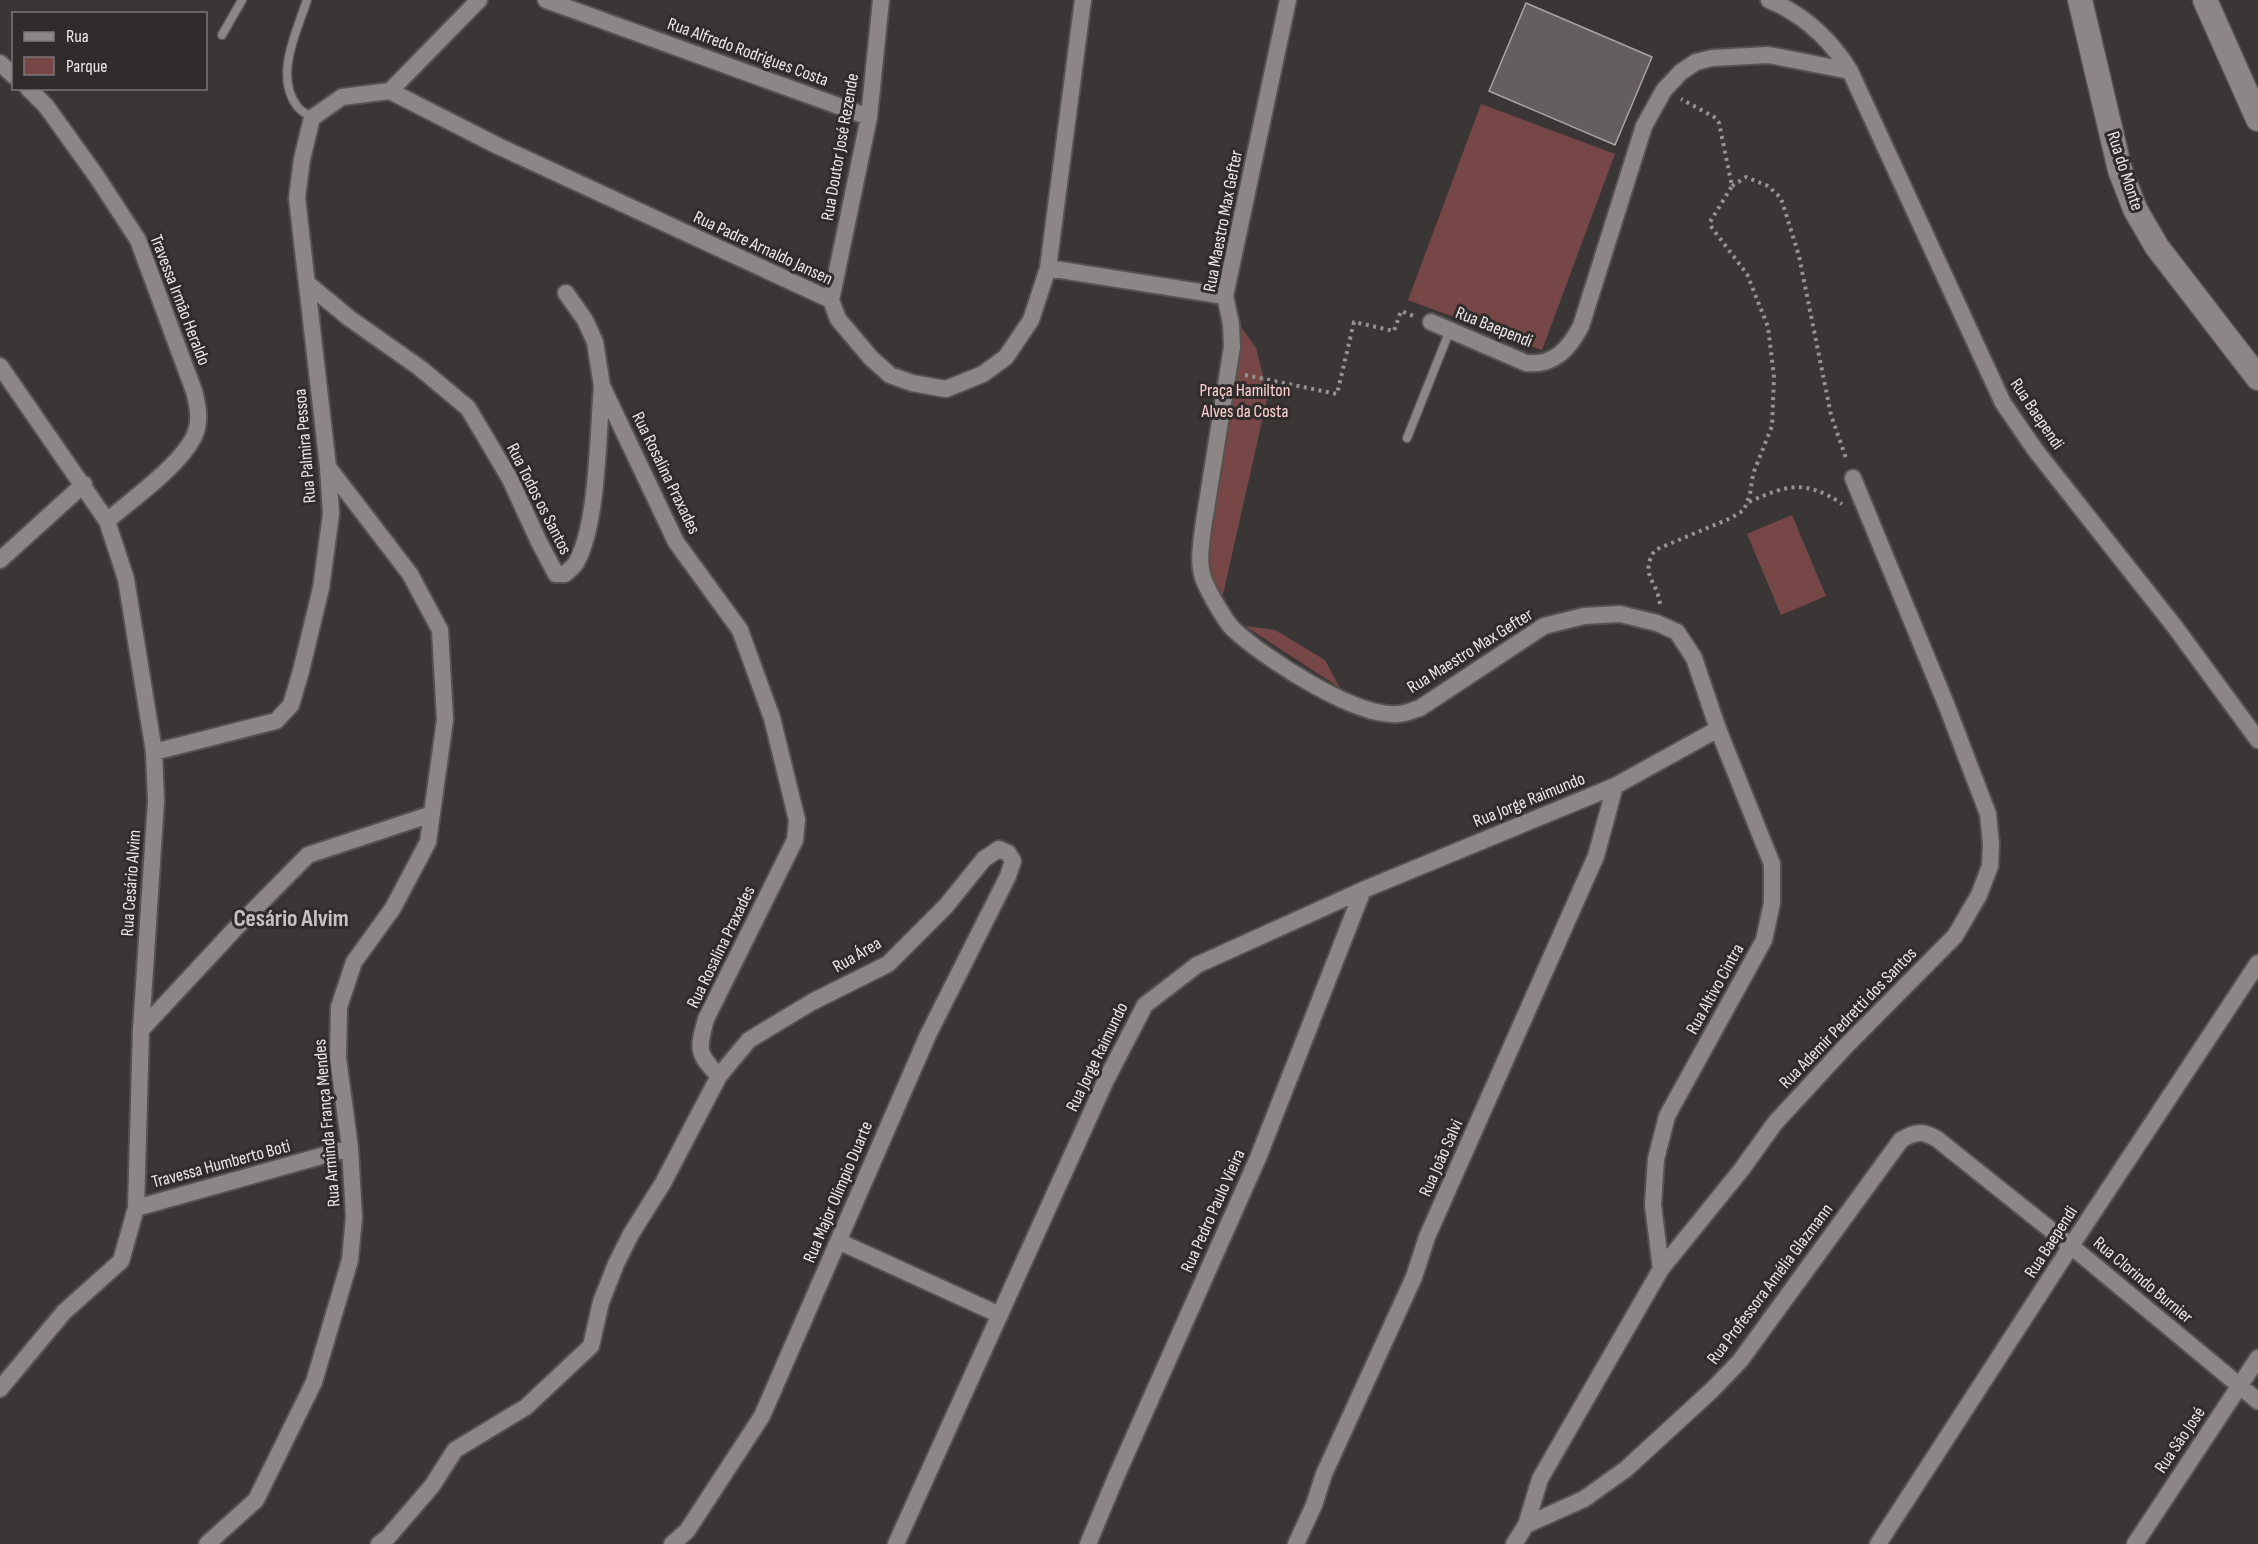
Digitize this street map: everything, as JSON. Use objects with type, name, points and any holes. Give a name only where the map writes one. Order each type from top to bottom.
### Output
[{"type":"main road","name":"Rua do Monte","points":[[2080,0],[2120,170],[2135,209],[2157,247],[2258,378]]},
{"type":"main road","points":[[2205,0],[2258,119]]},
{"type":"street","points":[[312,118],[342,97],[390,91],[479,0]]},
{"type":"street","name":"Rua Alfredo Rodrigues Costa","points":[[546,0],[869,117]]},
{"type":"street","name":"Rua Doutor José Rezende","points":[[831,300],[869,117],[881,0]]},
{"type":"street","name":"Rua Padre Arnaldo Jansen","points":[[390,91],[498,146],[831,300],[838,319],[852,337],[890,375],[912,383],[946,388],[983,374],[1006,357],[1031,320],[1048,268],[1083,0]]},
{"type":"street","name":"Rua Maestro Max Gefter","points":[[1288,0],[1225,296],[1231,324],[1232,348],[1199,558],[1204,582],[1232,628],[1271,659],[1347,702],[1377,712],[1398,714],[1420,708],[1544,627],[1584,616],[1620,614],[1656,623],[1677,632],[1694,658],[1718,729]]},
{"type":"street","name":"Rua Baependi","points":[[1769,0],[1813,25],[1837,51],[1850,71],[2003,403],[2036,451],[2175,627],[2258,740]]},
{"type":"street","name":"Rua Baependi","points":[[1431,322],[1527,363],[1537,364],[1548,361],[1567,350],[1581,326],[1644,126],[1664,90],[1681,72],[1696,62],[1712,58],[1769,55],[1850,71]]},
{"type":"street","points":[[0,63],[12,74]]},
{"type":"street","name":"Travessa Irmão Heraldo","points":[[30,90],[46,106],[97,177],[138,240],[194,390],[198,409],[197,426],[191,444],[171,465],[107,521]]},
{"type":"street","name":"Rua Palmira Pessoa","points":[[154,752],[276,721],[291,705],[301,671],[321,588],[330,514],[328,467],[297,198],[302,159],[312,118]]},
{"type":"street","points":[[1048,268],[1225,296]]},
{"type":"street","name":"Rua Todos os Santos","points":[[308,285],[349,318],[420,368],[468,408],[510,478],[539,543],[556,574],[565,574],[577,561],[587,534],[593,498],[602,386]]},
{"type":"street","name":"Rua Rosalina Praxades","points":[[566,293],[585,320],[595,342],[602,386],[676,542],[740,630],[772,718],[797,820],[795,840],[706,1019],[700,1042],[703,1060],[719,1076]]},
{"type":"street","name":"Rua Cesário Alvim","points":[[0,366],[84,484],[107,521],[126,579],[154,752],[156,801],[141,1030],[136,1208],[121,1261],[64,1312],[0,1389]]},
{"type":"street","name":"Rua Arminda França Mendes","points":[[207,1544],[256,1500],[314,1382],[350,1260],[354,1217],[351,1148],[338,1058],[339,1007],[354,962],[393,908],[428,842],[445,720],[440,630],[410,574],[328,467]]},
{"type":"street","name":"Rua Ademir Pedretti dos Santos","points":[[1514,1544],[1526,1525],[1540,1479],[1661,1269],[1743,1169],[1775,1123],[1845,1047],[1955,936],[1979,894],[1990,866],[1991,844],[1988,814],[1946,704],[1853,478]]},
{"type":"street","points":[[0,560],[84,484]]},
{"type":"street","name":"Rua Altivo Cintra","points":[[1661,1269],[1653,1205],[1656,1159],[1667,1116],[1764,940],[1772,903],[1772,864],[1718,729]]},
{"type":"street","name":"Rua Jorge Raimundo","points":[[896,1544],[1106,1080],[1145,1005],[1197,965],[1363,890],[1615,786],[1718,729]]},
{"type":"street","name":"Rua João Salvi","points":[[1296,1544],[1314,1505],[1324,1474],[1414,1277],[1427,1237],[1596,856],[1615,786]]},
{"type":"street","points":[[141,1030],[308,855],[432,814]]},
{"type":"street","name":"Rua Área","points":[[719,1076],[749,1040],[812,1002],[888,964],[946,906],[984,859],[999,849]]},
{"type":"street","name":"Rua Major Olímpio Duarte","points":[[672,1544],[687,1531],[762,1416],[928,1035],[1008,876],[1013,861],[1008,853],[999,849]]},
{"type":"street","name":"Rua Pedro Paulo Vieira","points":[[1088,1544],[1258,1158],[1363,890]]},
{"type":"street","name":"Rua Baependi","points":[[1878,1544],[2258,963]]},
{"type":"street","points":[[379,1544],[388,1537],[432,1486],[455,1450],[526,1407],[591,1346],[601,1302],[616,1264],[663,1183],[719,1076]]},
{"type":"street","name":"Rua Clorindo Burnier","points":[[1914,1133],[1926,1132],[1937,1139],[2071,1246],[2258,1401]]},
{"type":"street","name":"Rua Professora Amélia Glazmann","points":[[1526,1525],[1584,1498],[1626,1469],[1712,1390],[1740,1361],[1901,1140],[1914,1133]]},
{"type":"street","name":"Travessa Humberto Boti","points":[[136,1208],[351,1148]]},
{"type":"street","points":[[838,1241],[1000,1315]]},
{"type":"street","name":"Rua São José","points":[[2134,1544],[2258,1358]]},
{"type":"lane","points":[[222,35],[242,0]]},
{"type":"lane","points":[[307,0],[287,71],[291,95],[297,107],[312,118]]},
{"type":"lane","points":[[1407,438],[1450,330]]},
{"type":"path","points":[[1664,90],[1718,120],[1732,186]]},
{"type":"path","points":[[1656,623],[1659,615],[1659,600],[1657,588],[1648,574],[1648,562],[1655,550],[1731,518],[1744,510],[1748,502],[1753,474],[1772,426],[1775,403],[1768,327],[1747,274],[1712,228],[1710,222],[1732,186],[1746,177],[1751,177],[1768,186],[1781,198],[1799,256],[1831,415],[1853,478]]},
{"type":"path","points":[[1228,371],[1337,394],[1354,322],[1394,331],[1401,311],[1431,322]]},
{"type":"path","points":[[1748,502],[1779,489],[1798,486],[1823,492],[1842,503],[1848,510]]},
{"type":"green space","points":[[1481,104],[1615,154],[1542,350],[1408,300]]},
{"type":"green space","name":"Praça Hamilton Alves da Costa","points":[[1229,310],[1256,348],[1267,399],[1220,608],[1205,582]]},
{"type":"green space","points":[[1792,515],[1826,596],[1781,615],[1747,534]]},
{"type":"green space","points":[[1245,626],[1275,630],[1325,660],[1340,688]]},
{"type":"building","points":[[1526,3],[1652,57],[1615,145],[1489,91]]},
{"type":"district","name":"Cesário Alvim","points":[[291,918]]}]
